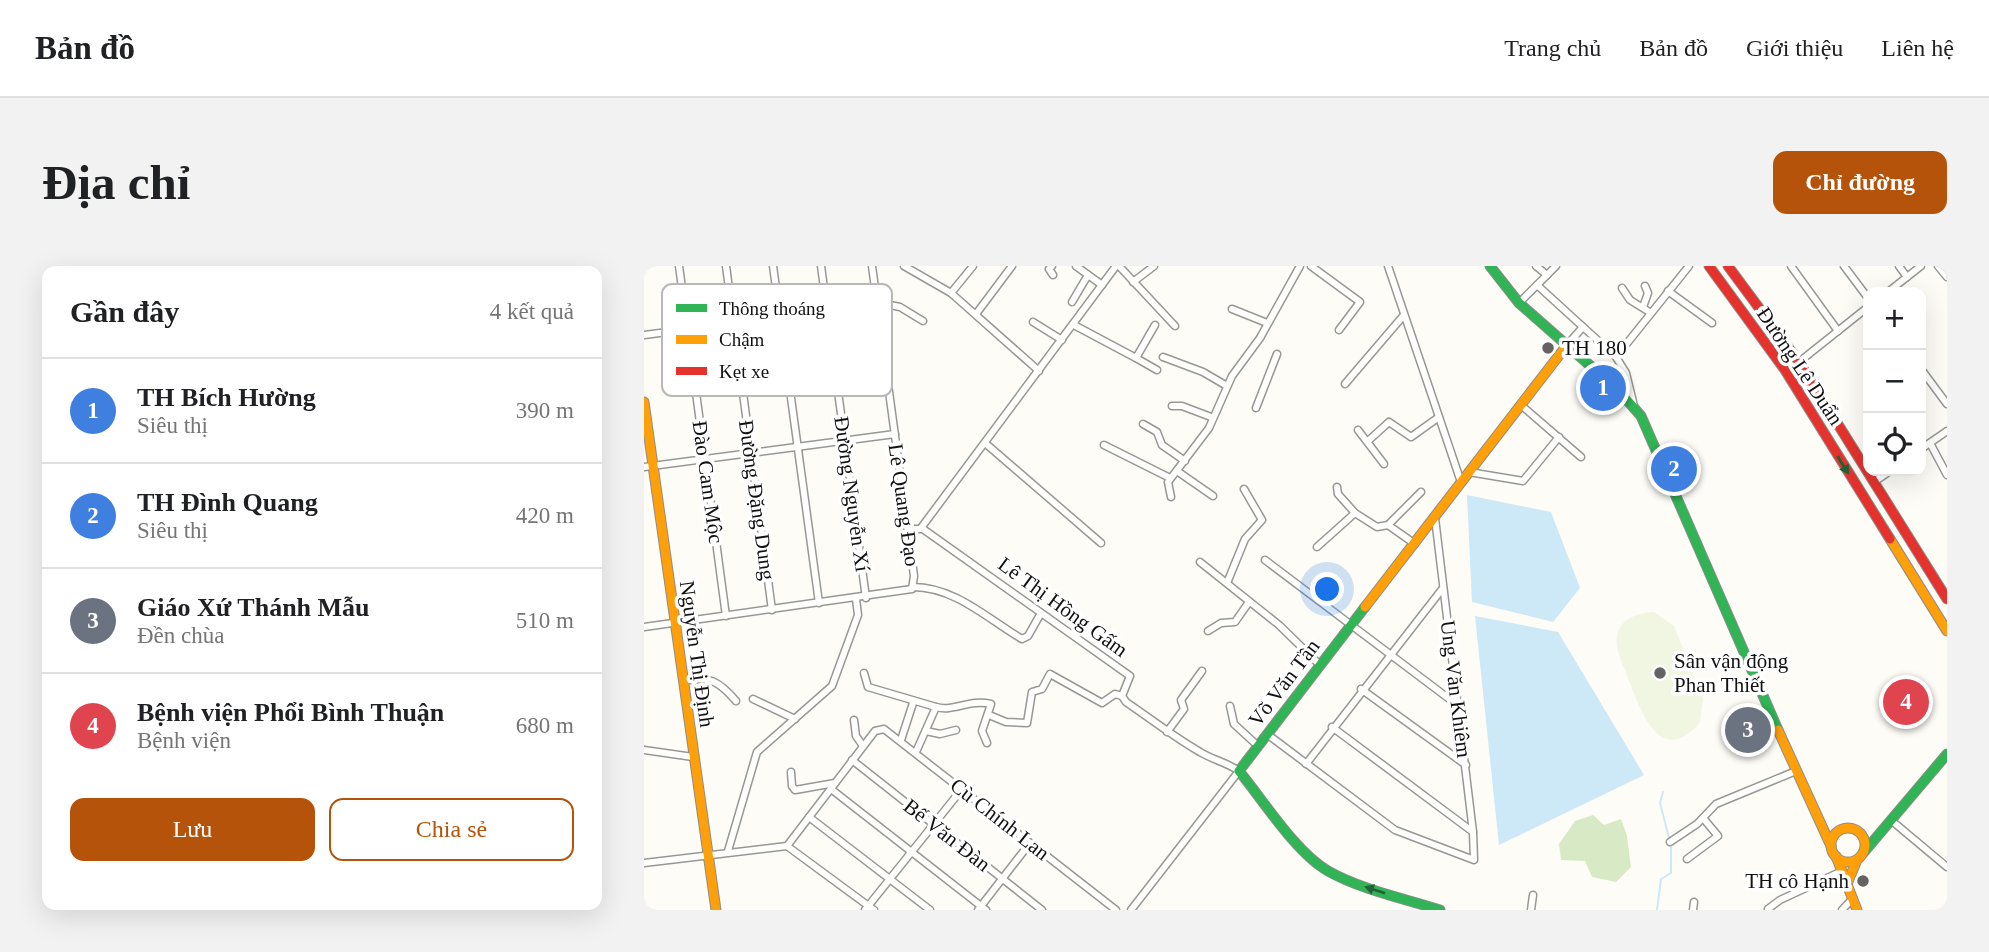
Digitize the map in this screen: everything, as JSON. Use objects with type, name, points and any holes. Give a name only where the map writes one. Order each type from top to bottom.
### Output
[{"type":"street","name":"Đào Cam Mộc","points":[[679,266],[681,284]]},
{"type":"street","name":"Đường Đặng Dung","points":[[726,266],[728,284]]},
{"type":"street","points":[[773,266],[775,284]]},
{"type":"street","name":"Đường Nguyễn Xí","points":[[821,266],[823,284]]},
{"type":"street","name":"Lê Quang Đạo","points":[[872,266],[875,284]]},
{"type":"street","points":[[904,266],[951,293],[1039,371]]},
{"type":"street","points":[[951,293],[973,266]]},
{"type":"street","points":[[976,314],[1012,266]]},
{"type":"street","points":[[1052,266],[1049,269],[1053,275]]},
{"type":"street","points":[[1076,266],[1102,285]]},
{"type":"street","points":[[908,528],[920,528],[1118,266],[1175,326]]},
{"type":"street","points":[[1133,282],[1154,266]]},
{"type":"street","points":[[1171,497],[1168,482],[1170,478],[1209,427],[1211,416],[1237,367],[1260,338],[1300,266]]},
{"type":"street","points":[[1311,266],[1360,302],[1339,330]]},
{"type":"street","points":[[1388,266],[1461,482]]},
{"type":"street","points":[[1490,266],[1519,303],[1634,407],[1645,424],[1836,856],[1857,910]]},
{"type":"street","points":[[1536,266],[1547,275]]},
{"type":"street","points":[[1519,303],[1556,266]]},
{"type":"street","name":"Đường Lê Duẩn","points":[[1709,266],[1785,370],[1947,631]]},
{"type":"street","name":"Đường Lê Duẩn","points":[[1728,266],[1799,362],[1947,599]]},
{"type":"street","points":[[1791,266],[1838,331]]},
{"type":"street","points":[[1844,266],[1863,291]]},
{"type":"street","points":[[1899,266],[1907,277]]},
{"type":"street","points":[[1894,287],[1921,266]]},
{"type":"street","points":[[1938,266],[1947,277]]},
{"type":"street","points":[[1616,357],[1686,267]]},
{"type":"street","points":[[1072,302],[1088,275]]},
{"type":"street","points":[[1537,285],[1616,357],[1626,373],[1634,407]]},
{"type":"street","points":[[1643,307],[1648,293],[1645,286]]},
{"type":"street","points":[[1622,288],[1630,300],[1651,313]]},
{"type":"street","points":[[1668,291],[1712,323]]},
{"type":"street","points":[[892,306],[900,307],[923,321]]},
{"type":"street","points":[[1232,309],[1267,323]]},
{"type":"street","points":[[1785,370],[1863,311]]},
{"type":"street","points":[[1345,384],[1404,315]]},
{"type":"street","points":[[1033,322],[1062,340]]},
{"type":"street","points":[[1074,324],[1157,369]]},
{"type":"street","points":[[1136,358],[1155,325]]},
{"type":"street","points":[[1567,345],[1583,327]]},
{"type":"street","points":[[644,335],[662,332]]},
{"type":"street","name":"Võ Văn Tần","points":[[1131,910],[1567,345]]},
{"type":"street","points":[[1256,408],[1277,354]]},
{"type":"street","points":[[1163,358],[1203,372],[1227,386]]},
{"type":"street","points":[[1926,376],[1947,404]]},
{"type":"street","name":"Đào Cam Mộc","points":[[695,396],[726,616]]},
{"type":"street","name":"Đường Đặng Dung","points":[[743,396],[772,610]]},
{"type":"street","points":[[791,396],[819,603]]},
{"type":"street","name":"Đường Nguyễn Xí","points":[[839,396],[866,598]]},
{"type":"street","name":"Lê Quang Đạo","points":[[644,627],[907,592],[913,587],[890,396]]},
{"type":"street","name":"Nguyễn Thị Định","points":[[644,402],[648,466],[675,623],[716,910]]},
{"type":"street","points":[[1521,405],[1581,457]]},
{"type":"street","points":[[1172,406],[1182,406],[1211,416]]},
{"type":"street","points":[[1367,441],[1390,422],[1411,437],[1439,417]]},
{"type":"street","points":[[1143,424],[1157,432],[1162,445],[1185,461]]},
{"type":"street","points":[[1358,430],[1384,464]]},
{"type":"street","points":[[1926,446],[1947,431]]},
{"type":"street","points":[[648,466],[895,434]]},
{"type":"street","points":[[1469,471],[1523,481],[1559,437]]},
{"type":"street","points":[[985,443],[1101,542]]},
{"type":"street","points":[[1930,443],[1947,475]]},
{"type":"street","points":[[1104,445],[1170,478]]},
{"type":"street","points":[[1177,471],[1213,496]]},
{"type":"street","points":[[1874,482],[1883,476]]},
{"type":"street","points":[[1337,487],[1338,494],[1355,513],[1377,527],[1388,526],[1415,544]]},
{"type":"street","points":[[1227,583],[1245,539],[1262,520],[1244,489]]},
{"type":"street","points":[[1388,526],[1421,492]]},
{"type":"street","points":[[1317,547],[1355,513]]},
{"type":"street","name":"Ung Văn Khiêm","points":[[1306,764],[1395,830],[1474,860],[1473,832],[1435,518]]},
{"type":"street","name":"Lê Thị Hồng Gấm","points":[[920,528],[1130,676],[1122,696]]},
{"type":"street","points":[[1891,542],[1905,532]]},
{"type":"street","points":[[1265,560],[1456,704]]},
{"type":"street","points":[[1200,562],[1279,625],[1320,665]]},
{"type":"street","points":[[913,587],[937,590],[957,598],[1022,639],[1026,639],[1041,613]]},
{"type":"street","points":[[1267,734],[1306,764],[1388,654],[1443,588]]},
{"type":"street","points":[[728,851],[754,757],[763,744],[832,686],[858,615],[856,599]]},
{"type":"street","points":[[1208,631],[1221,623],[1235,622],[1248,602]]},
{"type":"street","points":[[1167,732],[1184,709],[1181,700],[1202,671]]},
{"type":"street","points":[[864,673],[868,687],[913,703],[946,709],[962,703],[986,703],[992,707],[982,731],[987,743]]},
{"type":"street","points":[[989,715],[1006,722],[1027,723],[1032,692],[1042,689],[1050,674],[1102,703],[1115,694],[1122,696],[1126,702],[1167,732],[1239,771],[1298,843],[1332,874],[1440,910]]},
{"type":"street","points":[[683,681],[700,679],[719,683],[736,701]]},
{"type":"street","points":[[1361,689],[1465,765]]},
{"type":"street","points":[[754,699],[795,719]]},
{"type":"street","points":[[901,740],[913,703]]},
{"type":"street","points":[[1230,706],[1234,724],[1258,746]]},
{"type":"street","points":[[916,752],[936,708]]},
{"type":"street","points":[[787,846],[863,746],[856,736],[854,720]]},
{"type":"street","points":[[1332,727],[1473,832]]},
{"type":"street","name":"Cù Chính Lan","points":[[863,746],[874,732],[884,729],[901,740],[1116,910]]},
{"type":"street","points":[[926,731],[940,734],[956,730]]},
{"type":"street","points":[[644,750],[693,757]]},
{"type":"street","points":[[1847,884],[1857,860],[1947,754]]},
{"type":"street","name":"Bế Văn Đàn","points":[[852,760],[1042,910]]},
{"type":"street","points":[[1670,842],[1703,818],[1716,804],[1797,771]]},
{"type":"street","points":[[791,772],[795,790],[833,786],[982,909],[1030,843]]},
{"type":"street","points":[[644,863],[787,846],[869,908],[889,878],[962,789]]},
{"type":"street","points":[[809,817],[930,910]]},
{"type":"street","points":[[1687,859],[1718,836],[1703,818]]},
{"type":"street","points":[[1892,821],[1947,867]]},
{"type":"street","points":[[1821,824],[1882,832]]},
{"type":"street","points":[[1831,846],[1834,836],[1852,829]]},
{"type":"street","points":[[1852,829],[1864,837],[1864,852]]},
{"type":"street","points":[[1836,856],[1845,862],[1857,860]]},
{"type":"street","points":[[1768,909],[1780,900],[1842,871]]},
{"type":"street","points":[[1531,910],[1534,895]]},
{"type":"street","points":[[1842,910],[1853,898]]},
{"type":"green space","name":"Sân vận động Phan Thiết","points":[[1654,612],[1674,626],[1703,699],[1700,722],[1686,735],[1674,740],[1663,737],[1654,730],[1646,718],[1633,691],[1616,642],[1626,621],[1636,615]]},
{"type":"green space","points":[[1593,815],[1604,825],[1621,819],[1627,836],[1631,867],[1616,882],[1592,877],[1585,861],[1561,860],[1559,844],[1575,821]]},
{"type":"water","points":[[1467,495],[1551,512],[1580,588],[1553,622],[1472,602]]},
{"type":"water","points":[[1475,616],[1558,632],[1644,775],[1499,845]]},
{"type":"waterway","points":[[1663,792],[1660,803],[1669,838]]},
{"type":"waterway","points":[[1657,910],[1661,879],[1671,873],[1671,843]]},
{"type":"traffic: fast","points":[[1490,266],[1519,303],[1619,391],[1641,416],[1778,730]]},
{"type":"traffic: fast","points":[[1365,607],[1239,771],[1280,825],[1316,863],[1355,883],[1440,910]]},
{"type":"traffic: fast","points":[[1864,852],[1947,754]]},
{"type":"traffic: slow","points":[[1365,607],[1567,345]]},
{"type":"traffic: slow","points":[[644,402],[716,910]]},
{"type":"traffic: slow","points":[[1890,539],[1947,631]]},
{"type":"traffic: slow","points":[[1778,730],[1831,846]]},
{"type":"traffic: slow","points":[[1848,828],[1860,833],[1865,845],[1860,857],[1848,862],[1836,857],[1831,845],[1836,833],[1848,828]]},
{"type":"traffic: slow","points":[[1836,856],[1857,910]]},
{"type":"traffic: slow","points":[[1847,884],[1857,860]]},
{"type":"traffic: jam","points":[[1709,266],[1785,370],[1890,539]]},
{"type":"traffic: jam","points":[[1728,266],[1799,362],[1947,599]]},
{"type":"place","name":"TH 180","points":[[1548,348]]},
{"type":"place","name":"TH Bích Hường","points":[[1603,388]]},
{"type":"place","name":"TH Đình Quang","points":[[1674,469]]},
{"type":"place","name":"Sân vận động Phan Thiết","points":[[1660,673]]},
{"type":"place","name":"Bệnh viện Phổi Bình Thuận","points":[[1906,702]]},
{"type":"place","name":"Giáo Xứ Thánh Mẫu","points":[[1748,730]]},
{"type":"place","name":"TH cô Hạnh","points":[[1863,881]]}]
